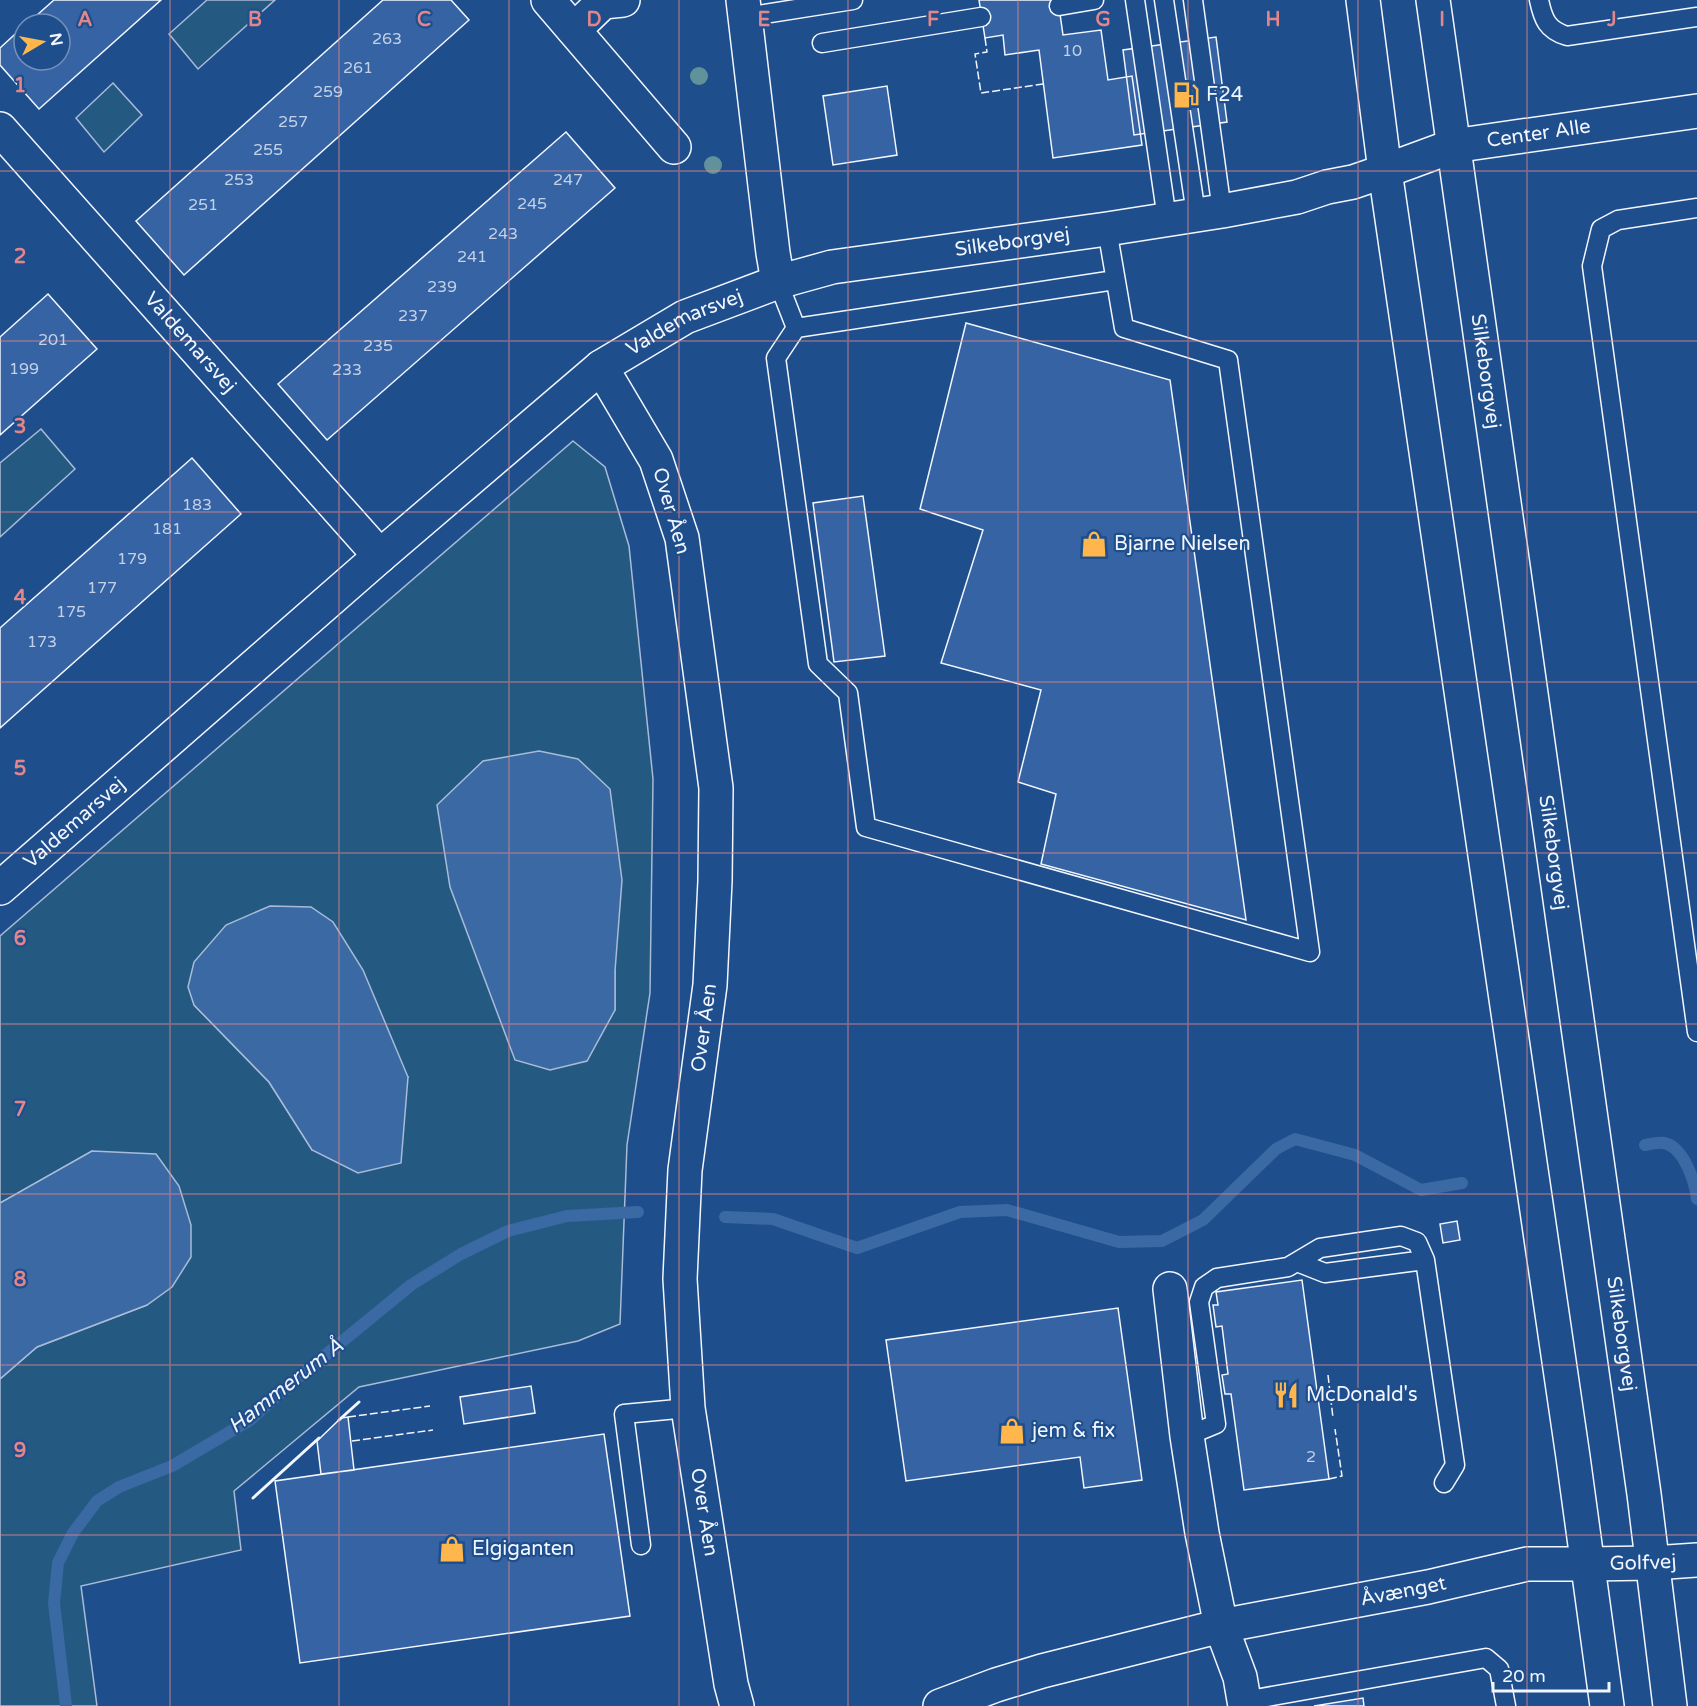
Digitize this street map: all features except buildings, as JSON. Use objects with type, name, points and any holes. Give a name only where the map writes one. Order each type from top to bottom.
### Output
[{"type":"street","points":[[548,0],[675,147]]},
{"type":"street","points":[[574,30],[603,2],[623,0]]},
{"type":"street","points":[[1363,0],[1384,171],[1572,1445],[1607,1706]]},
{"type":"street","name":"Silkeborgvej","points":[[1433,0],[1653,1563],[1670,1706]]},
{"type":"street","points":[[744,9],[778,282]]},
{"type":"street","name":"Center Alle","points":[[1384,171],[1453,146],[1697,111]]},
{"type":"street","name":"Valdemarsvej","points":[[0,129],[380,556]]},
{"type":"street","name":"Silkeborgvej","points":[[778,282],[832,267],[1107,229],[1297,197],[1327,186],[1353,182],[1384,171]]},
{"type":"street","name":"Valdemarsvej","points":[[4,877],[601,367],[685,317],[778,282]]},
{"type":"street","name":"Over Åen","points":[[601,367],[656,460],[682,538],[716,788],[715,881],[710,985],[685,1170],[680,1279],[688,1408],[731,1684],[737,1706]]},
{"type":"street","points":[[1170,1289],[1187,1436],[1202,1533],[1221,1626],[1240,1677],[1244,1704]]},
{"type":"street","name":"Golfvej","points":[[1587,1564],[1697,1560]]},
{"type":"street","name":"Åvænget","points":[[940,1706],[1042,1671],[1221,1626],[1428,1587],[1527,1564],[1587,1564]]},
{"type":"lane","points":[[744,9],[853,0]]},
{"type":"lane","points":[[1059,6],[1094,0]]},
{"type":"lane","points":[[1135,0],[1195,214]]},
{"type":"lane","points":[[1164,0],[1195,214]]},
{"type":"lane","points":[[1193,0],[1195,214]]},
{"type":"lane","points":[[1539,0],[1544,22],[1556,33],[1567,36],[1697,17]]},
{"type":"lane","points":[[822,43],[981,17]]},
{"type":"lane","points":[[1697,208],[1618,220],[1601,229],[1592,266],[1697,1032]]},
{"type":"lane","points":[[1107,229],[1124,328],[1228,360],[1310,952],[866,827],[848,693],[818,664],[776,358],[796,328],[1115,280]]},
{"type":"lane","points":[[778,282],[796,328]]},
{"type":"lane","points":[[1187,1436],[1216,1424],[1200,1302],[1204,1287],[1217,1278],[1288,1267],[1320,1248],[1401,1236],[1417,1242],[1425,1260],[1455,1465],[1444,1483]]},
{"type":"lane","points":[[1297,1262],[1325,1273],[1425,1260]]},
{"type":"lane","points":[[641,1545],[624,1414],[688,1408]]},
{"type":"lane","points":[[1244,1704],[1486,1658],[1499,1669],[1506,1706]]},
{"type":"shaded area","points":[[207,0],[275,0],[198,69],[169,34]]},
{"type":"shaded area","points":[[113,83],[142,115],[104,152],[76,118]]},
{"type":"shaded area","points":[[41,429],[75,469],[0,537],[0,463]]},
{"type":"shaded area","points":[[573,441],[605,467],[629,546],[653,779],[650,993],[627,1145],[620,1324],[578,1341],[359,1387],[234,1491],[241,1550],[81,1586],[97,1706],[0,1706],[0,1379],[37,1347],[147,1305],[92,1151],[0,1203],[0,936]],"holes":[[[615,971],[615,1010],[550,1070]],[[194,1005],[408,1077],[312,1150],[269,1082]]]},
{"type":"shaded area","points":[[539,751],[578,759],[610,789],[622,880],[615,971],[615,1010],[587,1061],[550,1070],[515,1060],[450,887],[437,805],[483,761]]},
{"type":"shaded area","points":[[270,906],[311,907],[333,922],[363,970],[408,1077],[401,1163],[358,1173],[312,1150],[269,1082],[194,1005],[188,987],[194,962],[226,925]]},
{"type":"shaded area","points":[[92,1151],[156,1154],[179,1186],[191,1225],[191,1257],[172,1287],[147,1305],[37,1347],[0,1379],[0,1203]]},
{"type":"waterway","name":"Hammerum Å","points":[[725,1217],[773,1219],[857,1248],[960,1212],[1007,1210],[1119,1242],[1162,1241],[1203,1220],[1276,1149],[1295,1139],[1355,1155],[1421,1190],[1462,1183]]},
{"type":"waterway","name":"Hammerum Å","points":[[1645,1145],[1664,1143],[1677,1151],[1691,1175],[1697,1199]]},
{"type":"waterway","name":"Hammerum Å","points":[[66,1706],[54,1603],[58,1563],[73,1533],[97,1501],[119,1487],[172,1466],[250,1420],[411,1285],[461,1254],[508,1231],[567,1216],[638,1212]]},
{"type":"fence","points":[[985,38],[987,52],[975,54],[981,93],[1043,84]]},
{"type":"fence","points":[[1328,1375],[1333,1418]]},
{"type":"fence","points":[[348,1417],[430,1406]]},
{"type":"fence","points":[[1329,1479],[1342,1476],[1335,1429]]},
{"type":"fence","points":[[352,1441],[433,1430]]},
{"type":"wall","points":[[339,1420],[359,1402]]},
{"type":"wall","points":[[253,1498],[319,1438]]},
{"type":"place","name":"F24","points":[[1186,95]]},
{"type":"place","name":"Bjarne Nielsen","points":[[1094,544]]},
{"type":"place","name":"McDonald's","points":[[1286,1395]]},
{"type":"place","name":"jem & fix","points":[[1012,1431]]},
{"type":"place","name":"Elgiganten","points":[[452,1549]]}]
